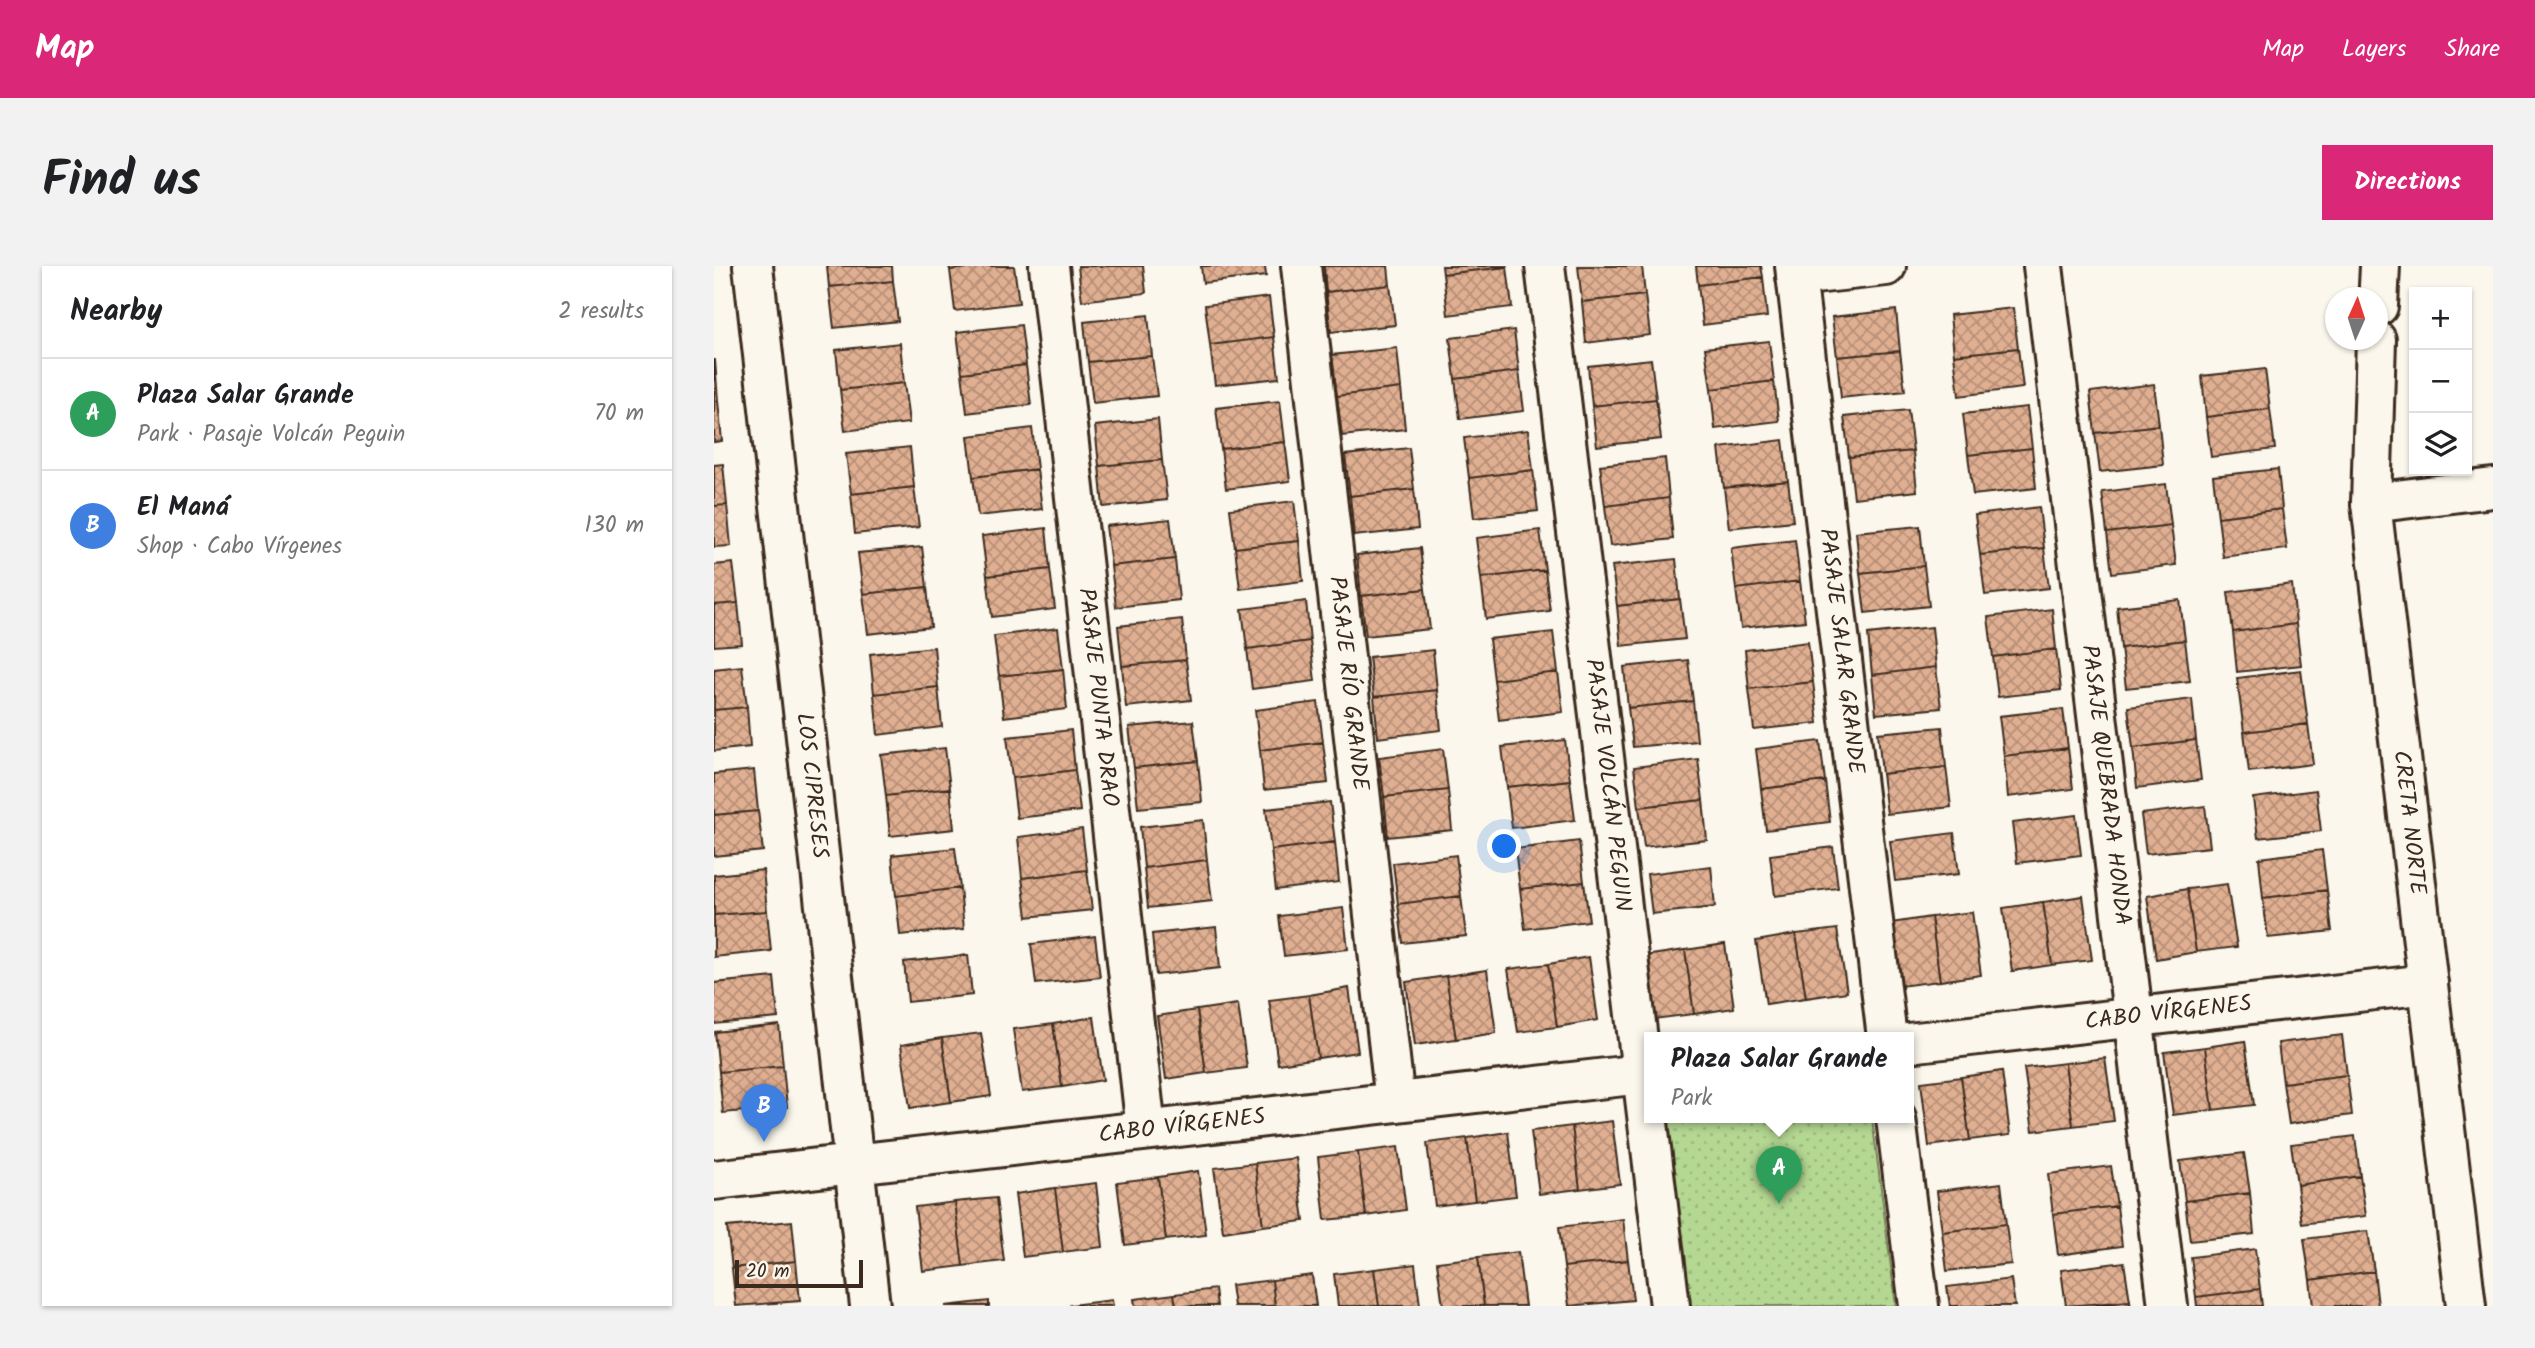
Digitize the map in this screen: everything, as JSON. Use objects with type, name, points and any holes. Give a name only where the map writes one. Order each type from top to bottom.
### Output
[{"type":"street","name":"LOS CIPRESES","points":[[752,266],[870,1306]]},
{"type":"street","name":"PASAJE PUNTA DRAO","points":[[1049,266],[1146,1130]]},
{"type":"street","name":"PASAJE RÍO GRANDE","points":[[1301,266],[1395,1102]]},
{"type":"street","name":"PASAJE VOLCÁN PEGUIN","points":[[1545,266],[1644,1057]]},
{"type":"street","points":[[1796,271],[1886,266]]},
{"type":"street","name":"PASAJE QUEBRADA HONDA","points":[[2043,266],[2168,1306]]},
{"type":"street","points":[[2379,287],[2380,266]]},
{"type":"street","name":"PASAJE SALAR GRANDE","points":[[1796,271],[1886,1032]]},
{"type":"street","name":"CRETA NORTE","points":[[2376,350],[2371,503],[2466,1306]]},
{"type":"street","points":[[2371,503],[2493,488]]},
{"type":"street","name":"CABO VÍRGENES","points":[[1914,1042],[2428,984]]},
{"type":"street","name":"CABO VÍRGENES","points":[[714,1180],[1644,1073]]},
{"type":"street","name":"PASAJE VOLCÁN PEGUIN","points":[[1651,1123],[1670,1306]]},
{"type":"street","points":[[1897,1123],[1919,1306]]},
{"type":"green space","points":[[1663,1123],[1873,1123],[1896,1306],[1689,1306]]},
{"type":"building","points":[[827,266],[892,266],[893,281],[829,287]]},
{"type":"building","points":[[949,266],[986,266],[950,270]]},
{"type":"building","points":[[1014,266],[1019,303],[955,311],[950,270]]},
{"type":"building","points":[[1078,266],[1143,266],[1146,293],[1082,301]]},
{"type":"building","points":[[1201,266],[1265,266],[1266,276],[1203,283]]},
{"type":"building","points":[[1324,266],[1388,266],[1390,285],[1326,292]]},
{"type":"building","points":[[1442,266],[1507,266],[1507,267],[1443,274]]},
{"type":"building","points":[[1578,266],[1642,266],[1645,295],[1582,302]]},
{"type":"building","points":[[1696,266],[1761,266],[1763,277],[1698,285]]},
{"type":"building","points":[[1507,267],[1512,307],[1448,315],[1443,274]]},
{"type":"building","points":[[1763,277],[1767,317],[1703,325],[1698,285]]},
{"type":"building","points":[[893,281],[898,321],[834,328],[829,287]]},
{"type":"building","points":[[1390,285],[1395,325],[1331,332],[1326,292]]},
{"type":"building","points":[[1645,295],[1650,335],[1586,343],[1582,302]]},
{"type":"building","points":[[1269,297],[1274,337],[1210,345],[1205,305]]},
{"type":"building","points":[[2013,308],[2018,348],[1954,355],[1950,315]]},
{"type":"building","points":[[1896,310],[1900,351],[1837,357],[1832,317]]},
{"type":"building","points":[[1148,315],[1152,356],[1088,362],[1084,322]]},
{"type":"building","points":[[1021,325],[1026,365],[962,373],[957,332]]},
{"type":"building","points":[[1514,330],[1519,371],[1455,379],[1450,338]]},
{"type":"building","points":[[1274,337],[1279,378],[1215,385],[1210,345]]},
{"type":"building","points":[[1769,341],[1774,381],[1711,389],[1705,348]]},
{"type":"building","points":[[900,343],[904,383],[840,390],[836,350]]},
{"type":"building","points":[[1397,348],[1401,388],[1337,396],[1332,355]]},
{"type":"building","points":[[2018,348],[2023,388],[1959,396],[1954,355]]},
{"type":"building","points":[[1900,351],[1905,391],[1841,398],[1837,357]]},
{"type":"building","points":[[1152,356],[1157,396],[1093,403],[1088,362]]},
{"type":"building","points":[[1651,359],[1656,399],[1592,406],[1588,366]]},
{"type":"building","points":[[715,360],[718,401],[714,401]]},
{"type":"building","points":[[1026,365],[1031,405],[967,413],[962,373]]},
{"type":"building","points":[[2265,369],[2270,409],[2206,417],[2202,376]]},
{"type":"building","points":[[1519,371],[1524,411],[1460,419],[1455,379]]},
{"type":"building","points":[[1774,381],[1779,421],[1715,429],[1711,389]]},
{"type":"building","points":[[904,383],[909,423],[845,431],[840,390]]},
{"type":"building","points":[[2154,384],[2159,425],[2095,433],[2090,392]]},
{"type":"building","points":[[1401,388],[1405,429],[1342,436],[1337,396]]},
{"type":"building","points":[[1656,399],[1661,439],[1597,446],[1592,406]]},
{"type":"building","points":[[714,401],[718,401],[722,441],[714,442]]},
{"type":"building","points":[[1280,401],[1285,442],[1221,449],[1216,408]]},
{"type":"building","points":[[2027,407],[2032,448],[1968,455],[1963,414]]},
{"type":"building","points":[[2270,409],[2275,449],[2211,457],[2206,417]]},
{"type":"building","points":[[1908,410],[1913,451],[1849,457],[1844,417]]},
{"type":"building","points":[[1158,419],[1162,460],[1099,466],[1095,426]]},
{"type":"building","points":[[2159,425],[2163,465],[2100,472],[2095,433]]},
{"type":"building","points":[[1032,428],[1037,469],[973,477],[968,436]]},
{"type":"building","points":[[1528,430],[1533,470],[1469,478],[1464,438]]},
{"type":"building","points":[[1783,440],[1788,481],[1724,488],[1719,448]]},
{"type":"building","points":[[1285,442],[1290,481],[1226,489],[1221,449]]},
{"type":"building","points":[[910,447],[914,487],[851,494],[846,454]]},
{"type":"building","points":[[1409,448],[1414,489],[1350,496],[1345,455]]},
{"type":"building","points":[[2032,448],[2036,488],[1973,495],[1968,455]]},
{"type":"building","points":[[1913,451],[1917,491],[1854,498],[1849,457]]},
{"type":"building","points":[[1665,458],[1669,498],[1605,506],[1600,465]]},
{"type":"building","points":[[1162,460],[1167,500],[1103,507],[1099,466]]},
{"type":"building","points":[[723,464],[727,505],[714,506],[714,465]]},
{"type":"building","points":[[1037,469],[1042,509],[978,516],[973,477]]},
{"type":"building","points":[[2278,469],[2282,509],[2218,517],[2213,476]]},
{"type":"building","points":[[1533,470],[1538,511],[1474,518],[1469,478]]},
{"type":"building","points":[[1788,481],[1793,521],[1729,528],[1724,488]]},
{"type":"building","points":[[2166,484],[2171,525],[2107,533],[2102,492]]},
{"type":"building","points":[[914,487],[919,527],[855,534],[851,494]]},
{"type":"building","points":[[1414,489],[1418,529],[1354,536],[1350,496]]},
{"type":"building","points":[[1669,498],[1673,539],[1610,546],[1605,506]]},
{"type":"building","points":[[1294,501],[1299,541],[1235,548],[1230,509]]},
{"type":"building","points":[[727,505],[731,546],[714,547],[714,506]]},
{"type":"building","points":[[2039,507],[2044,548],[1980,555],[1975,515]]},
{"type":"building","points":[[2282,509],[2287,549],[2223,557],[2218,517]]},
{"type":"building","points":[[1170,519],[1175,559],[1111,566],[1106,526]]},
{"type":"building","points":[[2171,525],[2176,565],[2112,573],[2107,533]]},
{"type":"building","points":[[1920,526],[1924,566],[1860,573],[1856,532]]},
{"type":"building","points":[[1046,528],[1050,569],[987,576],[982,536]]},
{"type":"building","points":[[1540,530],[1545,570],[1481,578],[1476,538]]},
{"type":"building","points":[[1795,540],[1800,581],[1736,589],[1731,548]]},
{"type":"building","points":[[1299,541],[1303,581],[1240,589],[1235,548]]},
{"type":"building","points":[[922,547],[927,587],[863,594],[858,553]]},
{"type":"building","points":[[1420,548],[1425,589],[1361,596],[1357,555]]},
{"type":"building","points":[[2044,548],[2049,588],[1985,595],[1980,555]]},
{"type":"building","points":[[1175,559],[1179,600],[1116,607],[1111,566]]},
{"type":"building","points":[[1676,559],[1680,599],[1617,606],[1612,566]]},
{"type":"building","points":[[733,563],[738,603],[714,605],[714,565]]},
{"type":"building","points":[[1924,566],[1929,606],[1865,613],[1860,573]]},
{"type":"building","points":[[1050,569],[1055,609],[992,617],[987,576]]},
{"type":"building","points":[[1545,570],[1550,611],[1486,619],[1481,578]]},
{"type":"building","points":[[1800,581],[1805,621],[1741,628],[1736,589]]},
{"type":"building","points":[[2292,584],[2296,624],[2233,632],[2228,592]]},
{"type":"building","points":[[927,587],[931,627],[868,634],[863,594]]},
{"type":"building","points":[[1425,589],[1430,629],[1366,636],[1361,596]]},
{"type":"building","points":[[1680,599],[1685,639],[1621,646],[1617,606]]},
{"type":"building","points":[[2180,600],[2185,640],[2121,648],[2117,607]]},
{"type":"building","points":[[1306,601],[1310,641],[1247,649],[1242,609]]},
{"type":"building","points":[[738,603],[742,644],[714,646],[714,605]]},
{"type":"building","points":[[2052,609],[2056,649],[1993,657],[1988,617]]},
{"type":"building","points":[[1182,619],[1186,660],[1122,666],[1118,626]]},
{"type":"building","points":[[2296,624],[2301,665],[2237,672],[2233,632]]},
{"type":"building","points":[[1932,627],[1936,667],[1872,675],[1868,634]]},
{"type":"building","points":[[1058,628],[1063,669],[999,676],[994,636]]},
{"type":"building","points":[[1553,632],[1558,672],[1494,680],[1489,639]]},
{"type":"building","points":[[2185,640],[2190,681],[2126,688],[2121,648]]},
{"type":"building","points":[[1310,641],[1315,681],[1252,689],[1247,649]]},
{"type":"building","points":[[1808,642],[1813,682],[1749,689],[1745,650]]},
{"type":"building","points":[[934,647],[938,687],[874,694],[870,654]]},
{"type":"building","points":[[2056,649],[2061,690],[1998,697],[1993,657]]},
{"type":"building","points":[[1433,650],[1437,690],[1374,697],[1369,657]]},
{"type":"building","points":[[1186,660],[1191,700],[1126,707],[1122,666]]},
{"type":"building","points":[[1688,660],[1693,701],[1628,708],[1624,667]]},
{"type":"building","points":[[742,666],[747,707],[714,710],[714,669]]},
{"type":"building","points":[[1936,667],[1941,708],[1876,714],[1872,675]]},
{"type":"building","points":[[1063,669],[1067,709],[1004,717],[999,676]]},
{"type":"building","points":[[2301,670],[2308,724],[2244,732],[2237,678]]},
{"type":"building","points":[[1558,672],[1563,712],[1499,720],[1494,680]]},
{"type":"building","points":[[1813,682],[1818,723],[1754,730],[1749,689]]},
{"type":"building","points":[[938,687],[942,727],[878,735],[874,694]]},
{"type":"building","points":[[1437,690],[1441,730],[1378,738],[1374,697]]},
{"type":"building","points":[[2192,699],[2196,740],[2133,748],[2128,707]]},
{"type":"building","points":[[1693,701],[1697,741],[1633,747],[1628,708]]},
{"type":"building","points":[[1318,702],[1323,742],[1260,750],[1255,710]]},
{"type":"building","points":[[747,707],[750,747],[714,751],[714,710]]},
{"type":"building","points":[[2063,709],[2068,748],[2004,756],[1999,716]]},
{"type":"building","points":[[1193,721],[1198,761],[1134,768],[1129,727]]},
{"type":"building","points":[[2308,724],[2313,764],[2249,772],[2244,732]]},
{"type":"building","points":[[1942,727],[1946,767],[1882,774],[1878,733]]},
{"type":"building","points":[[1071,730],[1075,770],[1012,778],[1007,737]]},
{"type":"building","points":[[1565,740],[1570,780],[1507,787],[1502,747]]},
{"type":"building","points":[[2196,740],[2201,780],[2137,788],[2133,748]]},
{"type":"building","points":[[1820,741],[1825,781],[1761,789],[1756,749]]},
{"type":"building","points":[[1323,742],[1328,783],[1264,790],[1260,750]]},
{"type":"building","points":[[945,748],[950,788],[886,796],[881,755]]},
{"type":"building","points":[[2068,748],[2073,789],[2008,797],[2004,756]]},
{"type":"building","points":[[1443,749],[1448,790],[1384,797],[1379,757]]},
{"type":"building","points":[[1698,759],[1703,800],[1639,807],[1634,767]]},
{"type":"building","points":[[1198,761],[1202,802],[1138,808],[1134,768]]},
{"type":"building","points":[[1946,767],[1951,807],[1887,814],[1882,774]]},
{"type":"building","points":[[754,770],[758,811],[714,815],[714,774]]},
{"type":"building","points":[[1075,770],[1080,811],[1017,818],[1012,778]]},
{"type":"building","points":[[1570,780],[1575,820],[1512,828],[1507,787]]},
{"type":"building","points":[[1825,781],[1830,822],[1766,830],[1761,789]]},
{"type":"building","points":[[950,788],[954,829],[890,836],[886,796]]},
{"type":"building","points":[[1448,790],[1452,830],[1388,837],[1384,797]]},
{"type":"building","points":[[2316,790],[2321,831],[2258,838],[2253,798]]},
{"type":"building","points":[[1703,800],[1707,840],[1644,847],[1639,807]]},
{"type":"building","points":[[1330,802],[1335,842],[1271,850],[1266,809]]},
{"type":"building","points":[[2205,806],[2210,847],[2146,854],[2141,814]]},
{"type":"building","points":[[758,811],[763,851],[714,856],[714,815]]},
{"type":"building","points":[[2076,815],[2081,855],[2017,863],[2012,823]]},
{"type":"building","points":[[1203,820],[1207,860],[1144,868],[1140,827]]},
{"type":"building","points":[[1082,829],[1087,870],[1022,878],[1018,837]]},
{"type":"building","points":[[1954,833],[1959,874],[1895,881],[1890,841]]},
{"type":"building","points":[[1579,841],[1584,882],[1520,889],[1515,849]]},
{"type":"building","points":[[1335,842],[1339,882],[1276,890],[1271,850]]},
{"type":"building","points":[[1833,847],[1838,888],[1775,896],[1770,855]]},
{"type":"building","points":[[955,848],[960,888],[896,896],[892,855]]},
{"type":"building","points":[[2322,850],[2327,890],[2263,898],[2259,858]]},
{"type":"building","points":[[1456,855],[1461,896],[1398,904],[1393,863]]},
{"type":"building","points":[[1207,860],[1212,901],[1148,908],[1144,868]]},
{"type":"building","points":[[1711,866],[1715,907],[1652,914],[1647,874]]},
{"type":"building","points":[[763,870],[767,911],[714,915],[714,875]]},
{"type":"building","points":[[1087,870],[1092,910],[1027,917],[1022,878]]},
{"type":"building","points":[[1584,882],[1589,921],[1525,929],[1520,889]]},
{"type":"building","points":[[2227,884],[2237,947],[2196,952],[2187,889]]},
{"type":"building","points":[[960,888],[964,929],[900,935],[896,896]]},
{"type":"building","points":[[2187,889],[2196,952],[2156,959],[2147,896]]},
{"type":"building","points":[[2327,890],[2332,931],[2268,938],[2263,898]]},
{"type":"building","points":[[1461,896],[1466,936],[1403,943],[1398,904]]},
{"type":"building","points":[[2083,896],[2092,960],[2052,965],[2043,902]]},
{"type":"building","points":[[2043,902],[2052,965],[2012,971],[2003,908]]},
{"type":"building","points":[[1343,908],[1348,949],[1284,956],[1279,916]]},
{"type":"building","points":[[767,911],[771,951],[714,957],[714,915]]},
{"type":"building","points":[[1972,912],[1981,975],[1940,981],[1931,917]]},
{"type":"building","points":[[1931,917],[1940,981],[1900,986],[1891,923]]},
{"type":"building","points":[[1216,927],[1220,968],[1156,975],[1152,934]]},
{"type":"building","points":[[1837,929],[1847,992],[1806,998],[1796,934]]},
{"type":"building","points":[[1796,934],[1806,998],[1766,1004],[1756,941]]},
{"type":"building","points":[[1095,936],[1100,977],[1036,984],[1031,944]]},
{"type":"building","points":[[1725,944],[1734,1008],[1694,1014],[1685,950]]},
{"type":"building","points":[[1685,950],[1694,1014],[1654,1019],[1644,956]]},
{"type":"building","points":[[968,955],[972,995],[908,1002],[904,962]]},
{"type":"building","points":[[1589,957],[1598,1020],[1557,1027],[1548,964]]},
{"type":"building","points":[[1548,964],[1557,1027],[1518,1032],[1508,969]]},
{"type":"building","points":[[1487,970],[1496,1033],[1456,1039],[1446,976]]},
{"type":"building","points":[[1446,976],[1456,1039],[1415,1045],[1406,982]]},
{"type":"building","points":[[774,977],[778,1018],[714,1024],[714,983]]},
{"type":"building","points":[[1349,988],[1358,1052],[1318,1058],[1309,995]]},
{"type":"building","points":[[1309,995],[1318,1058],[1278,1064],[1269,1000]]},
{"type":"building","points":[[1238,1004],[1247,1068],[1206,1073],[1197,1010]]},
{"type":"building","points":[[1197,1010],[1206,1073],[1166,1079],[1157,1016]]},
{"type":"building","points":[[1094,1017],[1103,1080],[1062,1087],[1053,1024]]},
{"type":"building","points":[[1053,1024],[1062,1087],[1022,1092],[1013,1029]]},
{"type":"building","points":[[779,1025],[783,1066],[719,1072],[715,1032]]},
{"type":"building","points":[[981,1033],[991,1096],[951,1102],[942,1038]]},
{"type":"building","points":[[2342,1035],[2347,1075],[2283,1083],[2278,1043]]},
{"type":"building","points":[[942,1038],[951,1102],[910,1108],[901,1045]]},
{"type":"building","points":[[2245,1041],[2254,1105],[2213,1110],[2205,1047]]},
{"type":"building","points":[[2205,1047],[2213,1110],[2173,1115],[2164,1052]]},
{"type":"building","points":[[2105,1058],[2114,1121],[2073,1126],[2065,1063]]},
{"type":"building","points":[[2065,1063],[2073,1126],[2033,1131],[2024,1068]]},
{"type":"building","points":[[783,1066],[787,1107],[723,1113],[719,1072]]},
{"type":"building","points":[[2002,1071],[2010,1135],[1970,1140],[1961,1077]]},
{"type":"building","points":[[2347,1075],[2352,1115],[2289,1124],[2283,1083]]},
{"type":"building","points":[[1961,1077],[1970,1140],[1929,1146],[1921,1082]]},
{"type":"building","points":[[1612,1121],[1620,1184],[1580,1189],[1572,1126]]},
{"type":"building","points":[[1572,1126],[1580,1189],[1539,1194],[1531,1131]]},
{"type":"building","points":[[1508,1132],[1516,1196],[1475,1201],[1467,1138]]},
{"type":"building","points":[[2355,1136],[2360,1176],[2297,1185],[2291,1144]]},
{"type":"building","points":[[1467,1138],[1475,1201],[1435,1206],[1427,1143]]},
{"type":"building","points":[[1398,1147],[1406,1210],[1366,1216],[1358,1152]]},
{"type":"building","points":[[1358,1152],[1366,1216],[1325,1220],[1318,1157]]},
{"type":"building","points":[[2244,1153],[2250,1193],[2185,1201],[2180,1161]]},
{"type":"building","points":[[1296,1158],[1304,1221],[1263,1226],[1255,1163]]},
{"type":"building","points":[[1255,1163],[1263,1226],[1223,1232],[1214,1168]]},
{"type":"building","points":[[2111,1166],[2117,1206],[2053,1214],[2048,1174]]},
{"type":"building","points":[[1198,1171],[1206,1235],[1166,1240],[1158,1177]]},
{"type":"building","points":[[2360,1176],[2366,1216],[2302,1224],[2297,1185]]},
{"type":"building","points":[[1158,1177],[1166,1240],[1125,1245],[1117,1182]]},
{"type":"building","points":[[1096,1183],[1103,1247],[1063,1252],[1055,1188]]},
{"type":"building","points":[[2001,1183],[2006,1224],[1942,1232],[1937,1191]]},
{"type":"building","points":[[1055,1188],[1063,1252],[1023,1257],[1015,1194]]},
{"type":"building","points":[[2250,1193],[2254,1234],[2190,1241],[2185,1201]]},
{"type":"building","points":[[996,1198],[1004,1261],[963,1266],[955,1202]]},
{"type":"building","points":[[955,1202],[963,1266],[923,1271],[915,1207]]},
{"type":"building","points":[[2117,1206],[2122,1246],[2058,1255],[2053,1214]]},
{"type":"building","points":[[1623,1219],[1628,1260],[1564,1267],[1559,1227]]},
{"type":"building","points":[[792,1221],[796,1261],[732,1268],[727,1227]]},
{"type":"building","points":[[2006,1224],[2011,1264],[1947,1271],[1942,1232]]},
{"type":"building","points":[[2368,1231],[2374,1271],[2310,1280],[2304,1239]]},
{"type":"building","points":[[2255,1249],[2260,1289],[2196,1297],[2191,1257]]},
{"type":"building","points":[[1518,1252],[1525,1306],[1484,1306],[1478,1257]]},
{"type":"building","points":[[1478,1257],[1484,1306],[1443,1306],[1437,1262]]},
{"type":"building","points":[[1628,1260],[1633,1300],[1569,1306],[1564,1267]]},
{"type":"building","points":[[796,1261],[800,1301],[736,1306],[732,1268]]},
{"type":"building","points":[[2124,1262],[2130,1301],[2066,1306],[2061,1270]]},
{"type":"building","points":[[1415,1264],[1420,1306],[1379,1306],[1374,1269]]},
{"type":"building","points":[[1374,1269],[1379,1306],[1338,1306],[1334,1274]]},
{"type":"building","points":[[2374,1271],[2378,1306],[2313,1306],[2310,1280]]},
{"type":"building","points":[[1312,1275],[1316,1306],[1275,1306],[1272,1280]]},
{"type":"building","points":[[2011,1279],[2015,1306],[1950,1306],[1947,1287]]},
{"type":"building","points":[[1272,1280],[1275,1306],[1234,1306],[1231,1285]]},
{"type":"building","points":[[1215,1289],[1217,1306],[1176,1306],[1174,1294]]},
{"type":"building","points":[[2260,1289],[2262,1306],[2197,1306],[2196,1297]]},
{"type":"building","points":[[1174,1294],[1176,1306],[1135,1306],[1134,1299]]},
{"type":"building","points":[[1112,1300],[1113,1306],[1071,1305]]},
{"type":"building","points":[[989,1301],[989,1306],[945,1306]]},
{"type":"building","points":[[2130,1301],[2131,1306],[2096,1306]]},
{"type":"place","name":"El Maná","points":[[764,1142]]},
{"type":"place","name":"Plaza Salar Grande","points":[[1779,1204]]}]
